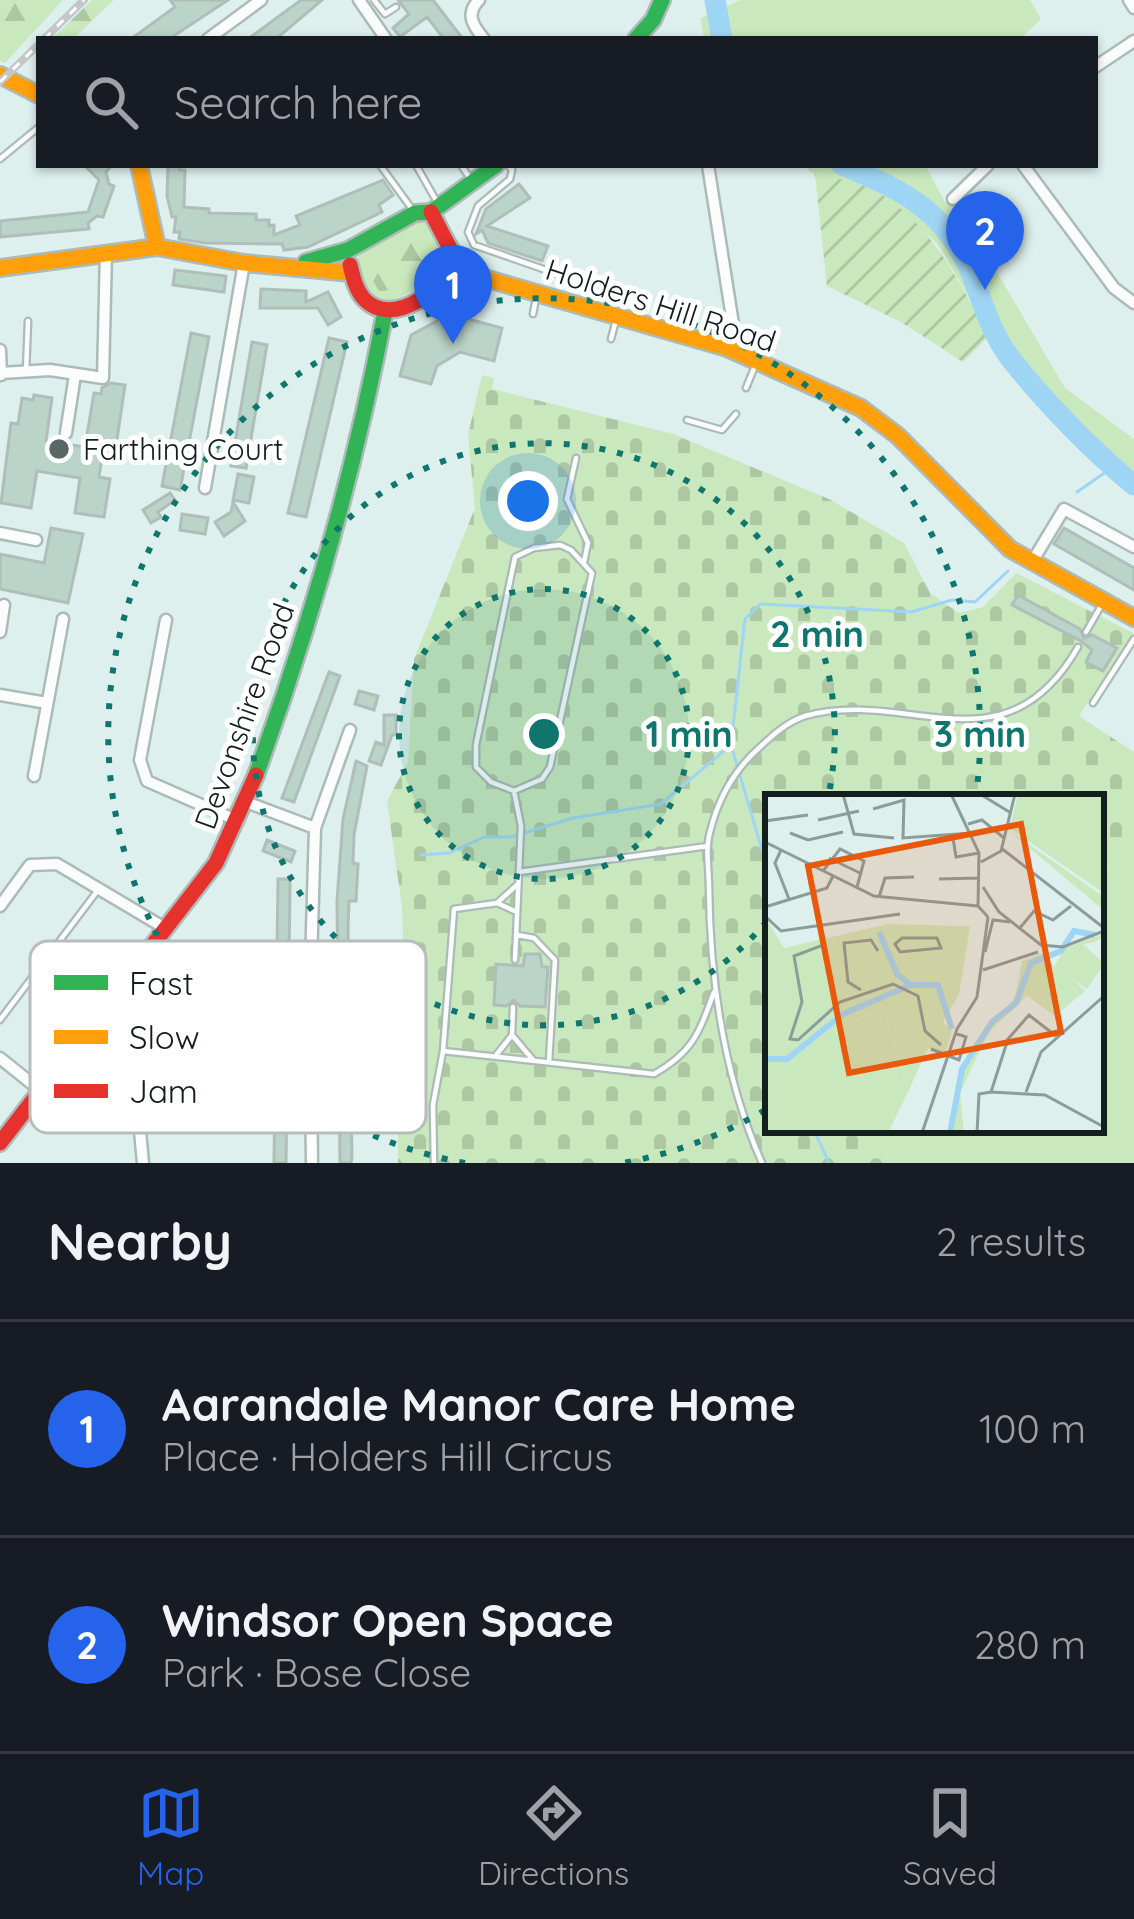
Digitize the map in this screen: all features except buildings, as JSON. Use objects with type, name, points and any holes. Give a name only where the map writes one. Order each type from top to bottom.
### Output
[{"type":"main road","points":[[639,36],[662,0]]},
{"type":"main road","points":[[0,75],[36,93]]},
{"type":"main road","points":[[140,168],[157,248]]},
{"type":"main road","points":[[292,266],[348,250],[429,210],[492,168]]},
{"type":"main road","points":[[348,250],[351,273],[367,302],[385,312],[398,310],[441,287],[453,269],[455,258],[429,210]]},
{"type":"main road","points":[[0,268],[157,248],[244,263],[351,273]]},
{"type":"main road","name":"Holders Hill Road","points":[[453,269],[727,348],[861,408],[898,436],[1010,549],[1134,618]]},
{"type":"main road","name":"Devonshire Road","points":[[153,941],[216,863],[246,802],[328,563],[385,312]]},
{"type":"main road","name":"Devonshire Road","points":[[0,1144],[30,1105]]},
{"type":"street","points":[[212,36],[261,0]]},
{"type":"street","points":[[359,0],[384,36]]},
{"type":"street","points":[[479,0],[471,20],[482,36]]},
{"type":"street","points":[[1129,0],[1134,8]]},
{"type":"street","points":[[1098,66],[1134,41]]},
{"type":"street","points":[[708,168],[733,324],[727,348]]},
{"type":"street","points":[[953,200],[985,168]]},
{"type":"street","points":[[1025,168],[1114,288],[1134,303]]},
{"type":"street","points":[[0,350],[0,376],[50,370],[103,378],[106,252]]},
{"type":"street","points":[[205,488],[244,263]]},
{"type":"street","points":[[66,433],[75,375]]},
{"type":"street","points":[[1032,562],[1064,509],[1134,547]]},
{"type":"street","points":[[0,533],[36,540]]},
{"type":"street","points":[[0,632],[4,605]]},
{"type":"street","points":[[34,776],[63,619]]},
{"type":"street","points":[[166,620],[141,771],[147,781],[238,821]]},
{"type":"street","points":[[0,695],[47,704]]},
{"type":"street","points":[[312,941],[315,828],[350,730]]},
{"type":"street","points":[[246,802],[315,828]]},
{"type":"street","points":[[0,906],[30,865],[57,864],[163,927]]},
{"type":"street","points":[[0,1058],[30,1082]]},
{"type":"street","points":[[140,1133],[143,1163]]},
{"type":"street","points":[[312,1133],[312,1163]]},
{"type":"lane","points":[[374,0],[385,14],[396,7]]},
{"type":"lane","points":[[0,159],[36,130]]},
{"type":"lane","points":[[383,168],[429,210]]},
{"type":"lane","points":[[417,168],[429,210]]},
{"type":"lane","points":[[463,168],[473,183]]},
{"type":"lane","points":[[510,168],[510,179],[478,206],[468,232],[474,245],[572,279],[629,292],[638,308],[636,320]]},
{"type":"lane","points":[[533,314],[538,293]]},
{"type":"lane","points":[[611,339],[618,315]]},
{"type":"lane","points":[[26,371],[28,321]]},
{"type":"lane","points":[[746,388],[758,361]]},
{"type":"lane","points":[[687,420],[722,430],[736,414]]},
{"type":"lane","points":[[577,458],[567,499],[588,543],[584,562]]},
{"type":"lane","points":[[560,545],[592,573],[550,767],[542,779],[514,790],[491,782],[476,766],[476,745],[514,557],[533,548],[560,545]]},
{"type":"lane","points":[[1086,632],[1103,601]]},
{"type":"lane","points":[[1093,703],[1134,639]]},
{"type":"lane","points":[[762,1163],[749,1132],[710,959],[708,846],[723,796],[745,760],[799,718],[860,711],[959,721],[991,718],[1051,684],[1078,646]]},
{"type":"lane","points":[[514,790],[520,826],[515,960]]},
{"type":"lane","points":[[518,872],[708,846]]},
{"type":"lane","points":[[497,903],[518,884]]},
{"type":"lane","points":[[60,941],[99,889]]},
{"type":"lane","points":[[434,1163],[433,1105],[443,1051],[454,909],[497,903],[517,912]]},
{"type":"lane","points":[[516,936],[534,938],[555,960],[549,1062]]},
{"type":"lane","points":[[0,1020],[30,980]]},
{"type":"lane","points":[[443,1051],[653,1074],[680,1059],[699,1034],[714,992]]},
{"type":"lane","points":[[495,1056],[512,1034],[513,1007]]},
{"type":"lane","points":[[512,1034],[533,1060]]},
{"type":"green space","points":[[0,0],[63,0],[5,63],[0,61]]},
{"type":"green space","points":[[92,0],[114,0],[76,36],[55,36]]},
{"type":"green space","points":[[740,0],[1030,0],[1041,19],[1023,36],[704,36],[701,18]]},
{"type":"green space","points":[[807,168],[927,168],[945,202],[955,201],[1065,388],[1134,439],[1134,493],[1092,458],[1009,367],[938,244],[862,185],[815,175]]},
{"type":"green space","points":[[815,175],[857,183],[885,197],[922,229],[989,336],[963,362],[901,322],[827,286]]},
{"type":"green space","points":[[423,222],[431,226],[445,258],[441,275],[391,303],[378,299],[356,262],[360,253]]},
{"type":"green space","points":[[414,239],[424,259],[420,277],[379,291],[362,262],[373,248],[383,251],[396,242]]},
{"type":"green space","points":[[482,375],[494,378],[492,389],[673,434],[829,499],[904,543],[930,593],[959,613],[983,607],[1016,573],[1133,633],[1079,716],[1134,752],[1134,868],[1104,867],[1104,794],[765,794],[765,1133],[877,1133],[891,1163],[398,1163],[398,1133],[426,1133],[426,941],[403,941],[387,801],[408,762],[414,659],[475,508],[468,435]]},
{"type":"green space","points":[[1104,867],[1134,868],[1134,1163],[891,1163],[877,1133],[1104,1133]]},
{"type":"waterway","points":[[715,0],[721,36]]},
{"type":"waterway","points":[[849,168],[906,195],[939,222],[965,259],[1010,358],[1069,425],[1134,485]]},
{"type":"waterway","points":[[1077,492],[1113,467]]},
{"type":"waterway","points":[[765,860],[731,745],[745,619],[760,604],[911,612],[952,600],[975,602],[1008,571]]},
{"type":"waterway","points":[[421,855],[449,853],[484,837],[511,837],[573,818],[661,804],[731,745]]},
{"type":"waterway","points":[[815,1133],[829,1163]]},
{"type":"railway","points":[[47,36],[84,0]]},
{"type":"railway","points":[[0,82],[36,47]]},
{"type":"traffic: fast","points":[[639,36],[662,0]]},
{"type":"traffic: fast","points":[[306,262],[348,250],[415,213],[431,212],[492,168]]},
{"type":"traffic: fast","points":[[256,775],[330,546],[385,312]]},
{"type":"traffic: slow","points":[[0,75],[36,93]]},
{"type":"traffic: slow","points":[[140,168],[157,247]]},
{"type":"traffic: slow","points":[[0,268],[157,247],[244,263],[351,273]]},
{"type":"traffic: slow","points":[[453,269],[727,348],[861,408],[898,436],[1010,549],[1134,618]]},
{"type":"traffic: jam","points":[[350,265],[359,292],[377,308],[390,310],[418,301],[442,281],[455,258],[431,212]]},
{"type":"traffic: jam","points":[[156,941],[216,863],[256,775]]},
{"type":"traffic: jam","points":[[0,1143],[30,1104]]},
{"type":"place","name":"Windsor Open Space","points":[[985,290]]},
{"type":"place","name":"Aarandale Manor Care Home","points":[[453,344]]},
{"type":"place","name":"Farthing Court","points":[[59,449]]}]
